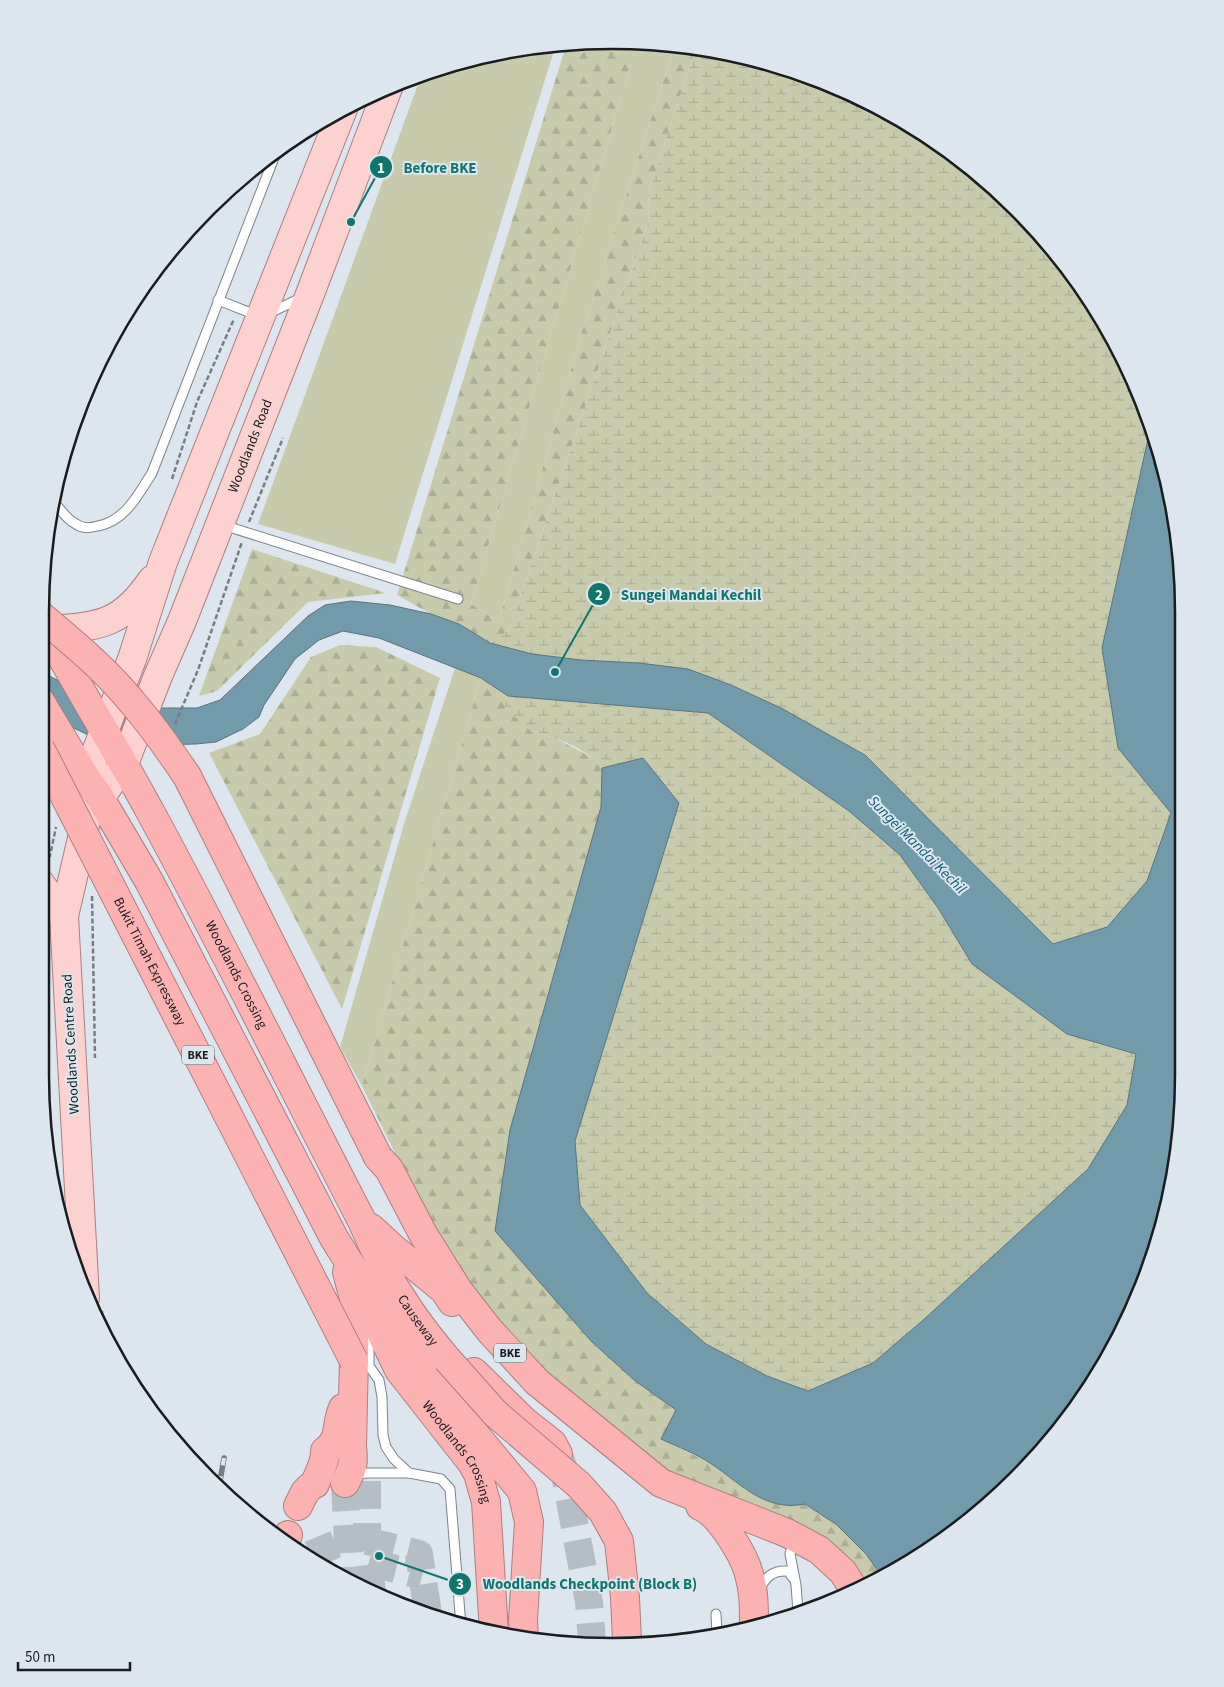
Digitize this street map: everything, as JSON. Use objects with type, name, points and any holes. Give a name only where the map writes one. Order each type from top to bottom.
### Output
[{"type":"highway","name":"BKE","points":[[49,629],[107,674],[132,700],[187,776],[378,1158],[382,1173],[395,1190],[453,1282],[490,1331],[537,1382],[661,1483]]},
{"type":"highway","name":"Woodlands Crossing","points":[[49,636],[124,764],[164,837],[391,1280],[399,1285],[441,1338],[524,1421],[552,1443],[558,1454]]},
{"type":"highway","name":"Woodlands Crossing","points":[[49,716],[150,881],[334,1238],[399,1370],[472,1463],[478,1474],[486,1502],[493,1625]]},
{"type":"highway","name":"Bukit Timah Expressway","points":[[49,766],[354,1361]]},
{"type":"highway","name":"BKE","points":[[395,1190],[444,1290]]},
{"type":"highway","name":"Woodlands Crossing","points":[[362,1221],[444,1290],[469,1326],[546,1408],[610,1454],[705,1508],[793,1544],[819,1567],[835,1592]]},
{"type":"highway","name":"Woodlands Crossing","points":[[334,1238],[348,1275],[354,1299],[353,1395],[368,1456],[334,1482]]},
{"type":"highway","name":"Causeway","points":[[391,1280],[421,1327],[446,1359],[495,1413],[579,1485],[602,1512],[618,1541],[625,1597],[627,1638]]},
{"type":"highway","name":"Woodlands Crossing","points":[[366,1303],[522,1491],[529,1522],[524,1631]]},
{"type":"highway","points":[[334,1482],[325,1463],[325,1451],[337,1437],[340,1415],[353,1395]]},
{"type":"highway","name":"Woodlands Crossing","points":[[661,1483],[787,1533],[820,1550],[843,1572],[851,1585]]},
{"type":"highway","name":"Woodlands Crossing","points":[[705,1508],[726,1529],[749,1573],[736,1619]]},
{"type":"highway","name":"Woodlands Crossing","points":[[793,1544],[807,1547],[817,1554],[840,1575],[847,1586]]},
{"type":"main road","name":"Woodlands Road","points":[[93,788],[124,764],[158,676],[182,621],[233,528],[310,294],[385,97]]},
{"type":"main road","points":[[93,788],[105,731],[132,659],[163,562],[250,312],[338,120]]},
{"type":"main road","points":[[49,624],[89,627],[100,625],[120,615],[137,600],[163,562]]},
{"type":"main road","name":"Woodlands Centre Road","points":[[84,1271],[64,916],[93,788]]},
{"type":"main road","points":[[49,895],[64,916]]},
{"type":"lane","points":[[59,508],[77,526],[89,528],[103,525],[117,518],[132,504],[152,473],[272,163]]},
{"type":"lane","points":[[218,300],[250,312],[310,294]]},
{"type":"lane","points":[[233,528],[458,599]]},
{"type":"lane","points":[[366,1303],[370,1334],[369,1366],[379,1380],[382,1398],[383,1435],[386,1447],[394,1459],[409,1473]]},
{"type":"lane","points":[[334,1482],[409,1473],[441,1479],[450,1489],[460,1617]]},
{"type":"lane","points":[[793,1544],[790,1554],[798,1606]]},
{"type":"lane","points":[[736,1619],[771,1573],[779,1570],[788,1571],[793,1576],[796,1585]]},
{"type":"path","points":[[170,482],[197,402],[250,312]]},
{"type":"path","points":[[187,699],[214,620],[233,528],[283,438]]},
{"type":"green space","points":[[635,50],[673,53],[580,338],[499,621],[471,604]]},
{"type":"green space","points":[[635,50],[471,604],[499,621],[580,338],[673,53],[693,55],[649,192],[648,223],[508,631],[490,643],[459,624],[431,614],[397,595],[564,51]]},
{"type":"green space","points":[[553,52],[395,564],[258,524],[418,84],[466,68],[502,60]]},
{"type":"green space","points":[[693,55],[758,68],[828,92],[861,107],[894,124],[955,165],[1010,214],[1035,241],[1059,269],[1100,330],[1132,396],[1148,440],[1102,648],[1118,748],[1172,813],[1147,881],[1106,927],[1052,944],[865,755],[781,708],[731,685],[639,663],[581,660],[532,654],[490,643],[508,631],[526,580],[648,223],[649,192]]},
{"type":"green space","points":[[252,549],[386,593],[308,602],[217,691],[199,696]]},
{"type":"green space","points":[[340,645],[376,647],[440,678],[342,1009],[209,753],[260,734],[311,657]]},
{"type":"green space","points":[[455,668],[481,678],[362,1086],[340,1047],[404,824]]},
{"type":"green space","points":[[481,678],[508,696],[505,707],[531,731],[555,738],[595,759],[602,768],[601,807],[510,1130],[634,1380],[676,1410],[661,1439],[712,1464],[746,1490],[793,1506],[805,1504],[837,1525],[866,1554],[878,1571],[851,1584],[689,1486],[586,1418],[496,1322],[427,1218],[362,1086]]},
{"type":"green space","points":[[508,696],[708,713],[849,811],[900,855],[938,909],[972,964],[1067,1034],[1136,1054],[1127,1105],[1088,1169],[921,1322],[873,1363],[808,1391],[767,1376],[706,1344],[647,1293],[580,1206],[575,1141],[679,803],[643,758],[602,768],[595,759],[574,746],[531,731],[504,707]]},
{"type":"water","points":[[1148,440],[1156,466],[1170,538],[1175,612],[1174,1112],[1170,1149],[1156,1221],[1132,1291],[1117,1324],[1100,1357],[1059,1418],[1010,1473],[955,1522],[894,1563],[878,1571],[866,1554],[837,1525],[805,1504],[778,1504],[766,1500],[755,1495],[707,1461],[661,1439],[676,1410],[634,1380],[591,1341],[495,1231],[510,1130],[601,807],[602,768],[643,758],[679,803],[575,1141],[580,1205],[647,1293],[706,1344],[767,1376],[808,1391],[873,1363],[921,1322],[1088,1169],[1127,1105],[1136,1054],[1067,1034],[972,964],[938,908],[900,855],[849,811],[708,713],[508,696],[481,678],[379,638],[343,631],[319,640],[295,659],[264,705],[259,717],[243,729],[216,742],[149,745],[122,742],[88,735],[49,718],[49,676],[95,700],[158,708],[197,708],[220,700],[308,616],[325,605],[351,601],[390,605],[431,614],[459,624],[490,643],[532,654],[688,669],[731,685],[781,708],[865,755],[1053,944],[1107,927],[1147,881],[1171,813],[1118,748],[1102,648]]},
{"type":"tunnel","points":[[560,1458],[564,1469],[589,1602],[592,1637]]},
{"type":"tunnel","points":[[367,1481],[367,1541],[371,1584]]},
{"type":"tunnel","points":[[345,1483],[350,1573]]},
{"type":"tunnel","points":[[315,1553],[348,1539]]},
{"type":"tunnel","points":[[367,1541],[419,1554],[427,1606]]},
{"type":"tunnel","points":[[369,1562],[422,1576]]},
{"type":"railway","points":[[220,1479],[224,1458]]},
{"type":"place","name":"Before BKE","points":[[351,222]]},
{"type":"place","name":"Sungei Mandai Kechil","points":[[555,672]]},
{"type":"place","name":"Woodlands Checkpoint (Block B)","points":[[379,1556]]}]
